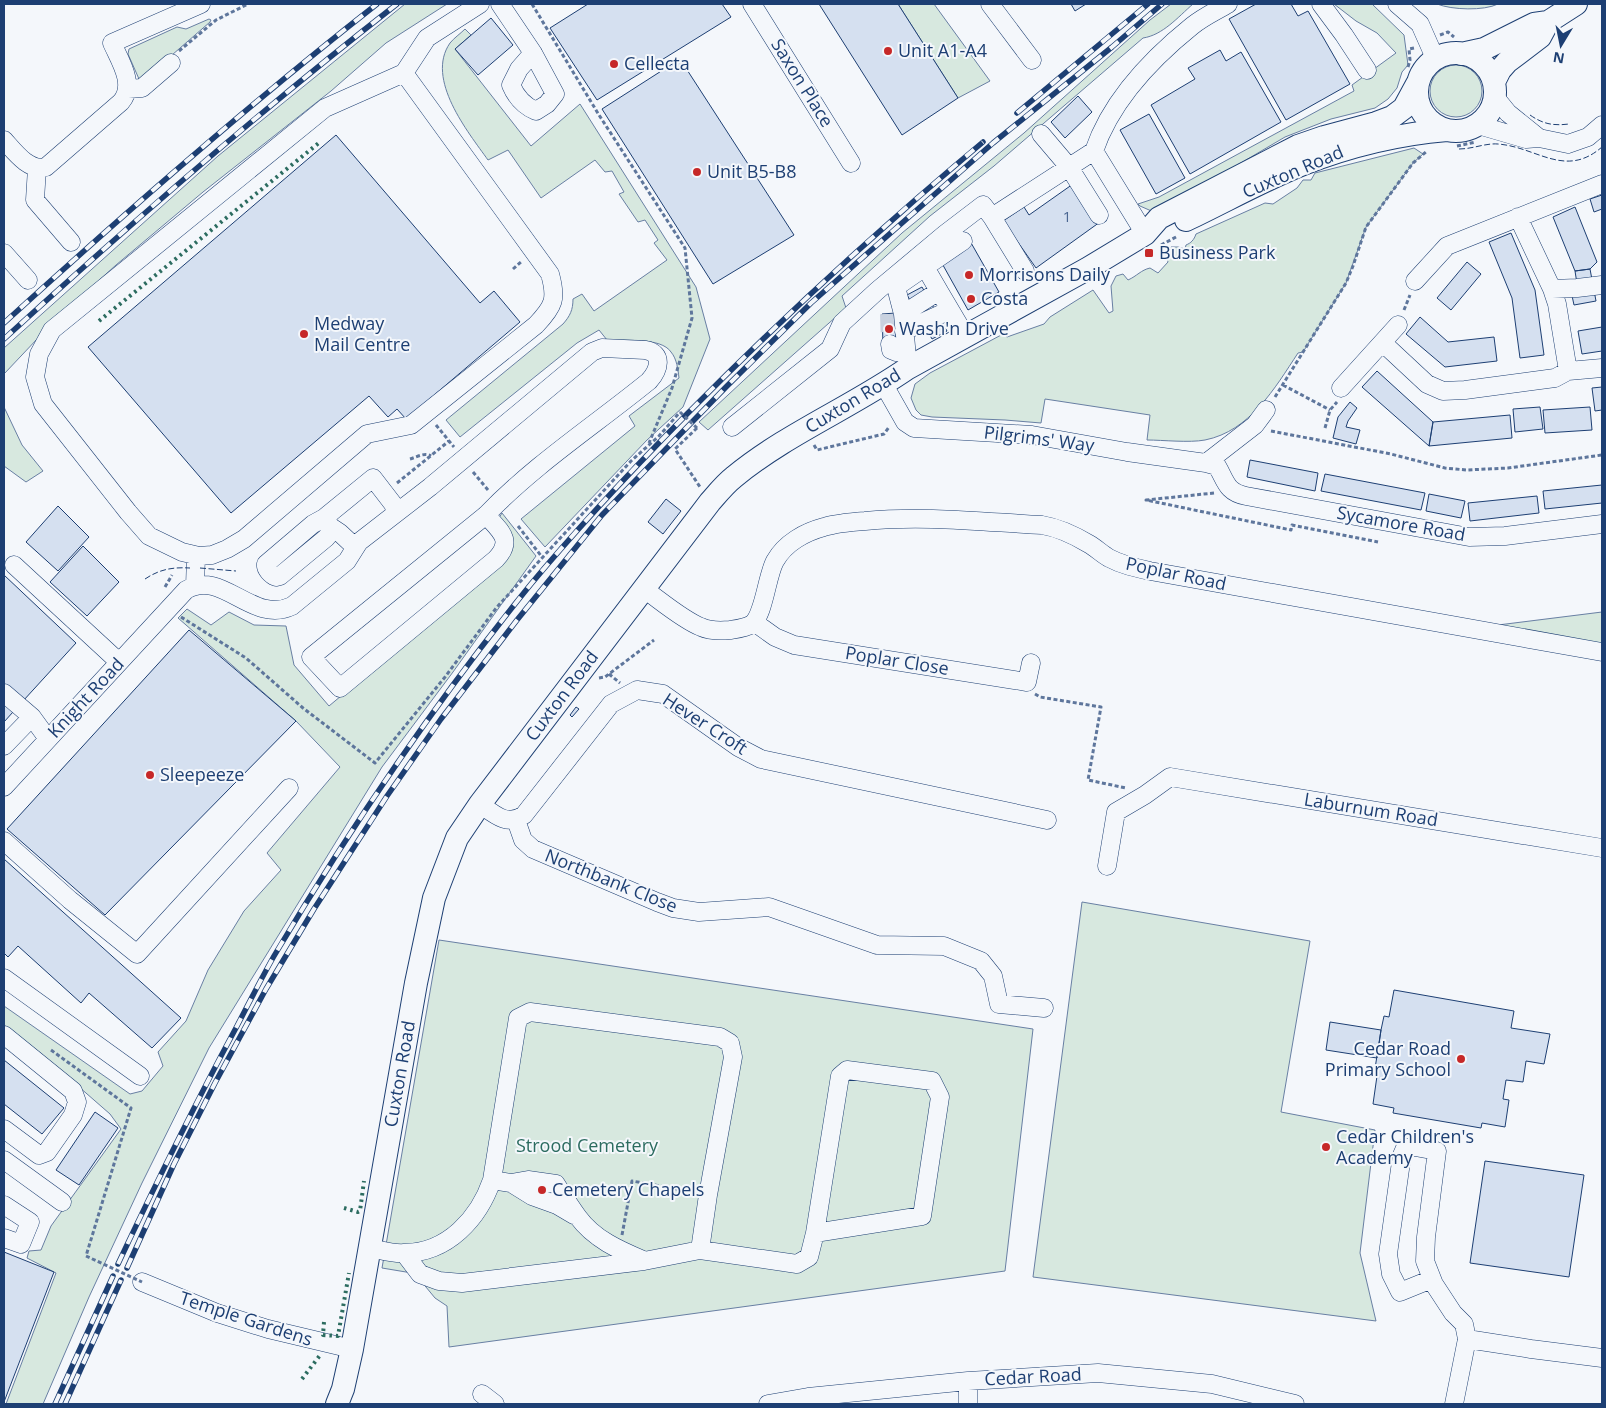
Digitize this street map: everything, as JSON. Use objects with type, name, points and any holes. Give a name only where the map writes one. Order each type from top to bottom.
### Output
[{"type":"main road","points":[[1548,22],[1540,37],[1504,65],[1494,89],[1488,115],[1478,133],[1466,130],[1450,138],[1423,114],[1417,97],[1417,84],[1423,68],[1435,58],[1484,48],[1534,24],[1548,22],[1576,4]]},
{"type":"main road","points":[[1461,54],[1482,63],[1488,70],[1494,89]]},
{"type":"main road","name":"Cuxton Road","points":[[1149,242],[1159,218],[1282,153],[1324,136],[1392,117],[1404,108],[1417,84]]},
{"type":"main road","name":"Cuxton Road","points":[[337,1404],[343,1389],[352,1350],[416,982],[434,898],[457,838],[480,804],[710,502],[733,478],[775,448],[884,385],[907,360],[965,335],[1087,269],[1149,242],[1164,230],[1302,165],[1336,153],[1406,135],[1450,138]]},
{"type":"street","points":[[4,140],[23,160],[37,168],[44,168],[50,164],[124,98],[128,89],[127,79],[112,43],[201,4]]},
{"type":"street","points":[[404,73],[550,274],[555,291],[549,312],[536,325],[411,425],[367,434],[241,541],[230,548],[215,554],[196,556],[182,552],[150,536],[128,512],[43,404],[34,377],[39,354],[52,330],[325,108],[404,73],[427,38],[480,4]]},
{"type":"street","points":[[500,4],[533,54]]},
{"type":"street","name":"Saxon Place","points":[[752,4],[852,163]]},
{"type":"street","points":[[990,4],[1032,60]]},
{"type":"street","points":[[992,217],[1094,151],[1101,131],[1118,102],[1147,68],[1193,25],[1228,4]]},
{"type":"street","points":[[1321,4],[1367,70]]},
{"type":"street","points":[[1397,4],[1420,24],[1435,58]]},
{"type":"street","points":[[128,89],[142,88],[171,64]]},
{"type":"street","points":[[1494,89],[1508,113],[1530,128],[1539,138]]},
{"type":"street","points":[[1478,133],[1526,139],[1539,138],[1563,144],[1573,143],[1588,137],[1602,125]]},
{"type":"street","points":[[1041,134],[1070,167],[1099,215]]},
{"type":"street","points":[[1094,151],[1149,242]]},
{"type":"street","points":[[37,168],[35,200],[71,242]]},
{"type":"street","points":[[1415,281],[1447,246],[1602,184]]},
{"type":"street","points":[[732,427],[830,349],[842,323],[878,290],[983,205],[1025,271]]},
{"type":"street","points":[[1518,217],[1552,289],[1557,304],[1568,372]]},
{"type":"street","points":[[907,360],[904,332],[896,314],[896,287],[963,241]]},
{"type":"street","points":[[4,253],[28,280]]},
{"type":"street","points":[[925,267],[965,335]]},
{"type":"street","points":[[1552,289],[1602,285]]},
{"type":"street","points":[[896,314],[939,291]]},
{"type":"street","points":[[904,332],[950,310]]},
{"type":"street","points":[[1341,388],[1398,325]]},
{"type":"street","points":[[1383,343],[1427,384],[1443,391],[1465,390],[1555,378],[1568,372],[1602,368]]},
{"type":"street","points":[[890,344],[891,350],[907,360]]},
{"type":"street","points":[[196,556],[195,586],[216,587],[267,610],[281,610],[295,604],[347,561],[355,547],[396,512],[404,508],[596,350],[602,348],[652,352],[657,358],[658,370],[649,381],[561,450],[311,657],[340,688],[504,551],[506,542],[500,531],[486,514]]},
{"type":"street","name":"Pilgrims' Way","points":[[884,385],[904,422],[914,428],[1032,435],[1127,452],[1211,464]]},
{"type":"street","points":[[1211,464],[1252,427],[1266,410]]},
{"type":"street","name":"Sycamore Road","points":[[1211,464],[1228,488],[1241,495],[1469,537],[1505,536],[1602,524]]},
{"type":"street","points":[[355,547],[329,524],[373,478],[393,504],[396,512]]},
{"type":"street","name":"Poplar Road","points":[[754,622],[761,607],[770,572],[776,558],[788,545],[804,534],[824,526],[846,523],[884,519],[921,519],[1042,525],[1057,528],[1126,565],[1150,571],[1602,652]]},
{"type":"street","points":[[14,565],[119,662]]},
{"type":"street","name":"Knight Road","points":[[4,787],[168,608],[186,590],[195,586]]},
{"type":"street","points":[[644,589],[703,628],[721,631],[732,630],[754,622]]},
{"type":"street","name":"Poplar Close","points":[[754,622],[775,637],[794,645],[1027,682]]},
{"type":"street","points":[[1027,682],[1031,663]]},
{"type":"street","name":"Hever Croft","points":[[516,820],[524,815],[611,704],[637,690],[663,694],[738,747],[761,759],[1047,820]]},
{"type":"street","points":[[4,693],[32,717],[48,739]]},
{"type":"street","points":[[4,746],[32,717]]},
{"type":"street","name":"Laburnum Road","points":[[1107,866],[1116,812],[1145,795],[1170,777],[1602,848]]},
{"type":"street","points":[[4,841],[70,900],[137,954],[289,788]]},
{"type":"street","points":[[480,804],[499,817],[516,820]]},
{"type":"street","name":"Northbank Close","points":[[516,820],[523,840],[533,849],[673,908],[699,912],[769,907],[877,945],[944,946],[981,961],[993,976],[999,1004],[1044,1008]]},
{"type":"street","points":[[4,978],[140,1076]]},
{"type":"street","points":[[370,1248],[404,1254],[428,1249],[452,1238],[471,1220],[487,1196],[492,1180],[518,1018],[530,1012],[720,1037],[730,1043],[733,1056],[700,1250]]},
{"type":"street","points":[[4,1035],[73,1091],[77,1102],[73,1115],[47,1152],[39,1154],[4,1129]]},
{"type":"street","points":[[404,1254],[420,1274],[439,1281],[462,1283],[644,1261],[700,1250],[797,1264],[809,1257],[815,1233],[840,1076],[847,1070],[932,1081],[940,1097],[922,1216],[815,1233]]},
{"type":"street","points":[[1432,1279],[1400,1292],[1391,1274],[1388,1254],[1402,1155],[1405,1148],[1415,1146],[1437,1151],[1426,1237],[1425,1261],[1432,1279],[1453,1313],[1464,1324],[1467,1339],[1454,1404]]},
{"type":"street","points":[[4,1160],[62,1202]]},
{"type":"street","points":[[492,1180],[510,1183],[528,1180],[556,1184],[578,1218],[599,1238],[620,1251],[644,1261]]},
{"type":"street","points":[[4,1205],[30,1222],[21,1244],[4,1238]]},
{"type":"street","name":"Temple Gardens","points":[[142,1282],[222,1315],[268,1329],[352,1350]]},
{"type":"street","points":[[1467,1339],[1602,1358]]},
{"type":"street","name":"Cedar Road","points":[[768,1404],[808,1397],[968,1381],[1098,1373],[1212,1384],[1295,1404]]},
{"type":"street","points":[[968,1381],[968,1404]]},
{"type":"path","points":[[171,64],[174,56],[216,20],[248,4]]},
{"type":"path","points":[[532,4],[599,115],[685,248],[692,318],[672,388],[649,443]]},
{"type":"path","points":[[1450,138],[1466,145],[1478,133]]},
{"type":"path","points":[[1266,410],[1346,283],[1354,266],[1366,227],[1413,163],[1428,149]]},
{"type":"path","points":[[1149,242],[1178,236]]},
{"type":"path","points":[[1398,325],[1415,281]]},
{"type":"path","points":[[1283,385],[1330,410],[1326,428]]},
{"type":"path","points":[[427,412],[481,481]]},
{"type":"path","points":[[168,608],[246,658],[303,708],[375,763],[445,677],[497,607],[548,550],[680,412],[697,428],[676,449],[710,502]]},
{"type":"path","points":[[1252,427],[1392,454],[1445,468],[1466,470],[1508,468],[1602,455]]},
{"type":"path","points":[[806,430],[817,450],[884,434]]},
{"type":"path","points":[[410,459],[418,455],[428,454],[431,456]]},
{"type":"path","points":[[1220,493],[1146,500],[1291,530],[1292,525],[1378,542]]},
{"type":"path","points":[[1250,522],[1251,516]]},
{"type":"path","points":[[596,676],[600,678],[605,677],[654,640]]},
{"type":"path","points":[[1027,682],[1030,691],[1040,697],[1101,707],[1088,780],[1139,791],[1145,795]]},
{"type":"path","points":[[620,1251],[632,1182],[708,1195]]},
{"type":"path","points":[[86,1256],[142,1282]]},
{"type":"green space","points":[[405,4],[447,4],[386,43],[331,91],[203,192],[116,265],[56,319],[4,374],[4,348],[218,156]]},
{"type":"green space","points":[[898,4],[934,4],[990,81],[958,98]]},
{"type":"green space","points":[[1171,4],[1193,4],[1164,29],[1143,38],[994,166],[930,216],[842,296],[846,308],[708,430],[699,422],[902,233],[1024,133],[1150,20]]},
{"type":"green space","points":[[1334,4],[1372,4],[1404,35],[1408,65],[1402,72],[1397,88],[1388,99],[1375,108],[1331,119],[1285,137],[1156,213],[1140,206],[1138,204],[1159,197],[1354,91],[1352,85],[1396,53],[1377,33],[1356,21]]},
{"type":"green space","points":[[1437,4],[1498,4],[1485,8],[1468,9],[1451,8]]},
{"type":"green space","points":[[209,19],[211,20],[210,22],[142,81],[139,79],[128,54],[129,49],[177,27],[186,29]]},
{"type":"green space","points":[[465,29],[471,35],[455,49],[531,146],[580,104],[696,287],[710,339],[683,407],[647,440],[545,547],[521,519],[635,426],[629,416],[679,378],[676,361],[671,352],[666,347],[651,342],[607,340],[599,330],[577,343],[460,437],[446,420],[563,324],[571,313],[573,299],[582,294],[594,311],[667,260],[654,243],[658,240],[645,220],[638,222],[619,194],[624,192],[612,171],[605,172],[595,160],[541,198],[508,150],[488,160],[470,135],[452,104],[443,73],[444,57],[450,43]]},
{"type":"green space","points":[[1451,65],[1461,65],[1470,69],[1478,77],[1482,91],[1478,105],[1470,113],[1461,117],[1451,117],[1442,113],[1434,105],[1430,96],[1430,86],[1434,77],[1442,69]]},
{"type":"green space","points":[[1414,148],[1423,154],[1413,163],[1366,227],[1346,283],[1303,352],[1298,353],[1260,406],[1235,428],[1221,435],[1199,441],[1147,440],[1150,415],[1045,399],[1041,423],[932,417],[921,415],[916,410],[911,398],[915,384],[930,373],[1003,334],[1007,337],[1044,324],[1050,317],[1093,290],[1109,313],[1113,311],[1111,286],[1116,276],[1123,274],[1128,280],[1150,268],[1158,273],[1168,262],[1166,255],[1171,247],[1185,249],[1186,245],[1192,241],[1196,234],[1265,203],[1273,204],[1297,188],[1303,180],[1311,180],[1315,173]]},
{"type":"green space","points":[[4,407],[22,445],[43,471],[26,482],[4,466]]},
{"type":"green space","points":[[502,513],[536,556],[382,767],[209,1048],[142,1183],[89,1297],[43,1404],[6,1404],[56,1273],[27,1258],[29,1251],[41,1250],[51,1226],[121,1129],[110,1114],[39,1052],[4,1025],[4,1006],[130,1094],[142,1091],[163,1066],[158,1052],[186,1021],[208,970],[244,911],[281,870],[267,853],[340,767],[296,721],[178,618],[187,609],[211,625],[229,612],[254,625],[286,626],[294,665],[329,706],[506,558],[497,521]]},
{"type":"green space","points":[[1602,612],[1602,645],[1498,625]]},
{"type":"green space","points":[[1082,902],[1310,941],[1281,1112],[1375,1130],[1360,1253],[1376,1321],[1033,1277]]},
{"type":"green space","name":"Strood Cemetery","points":[[439,940],[1033,1029],[1005,1271],[449,1347],[447,1306],[435,1298],[412,1273],[382,1268]]},
{"type":"building","name":"Cellecta","points":[[588,4],[722,4],[731,17],[597,100],[550,28]]},
{"type":"building","name":"Unit A1-A4","points":[[819,4],[898,4],[958,98],[902,135]]},
{"type":"building","points":[[1071,4],[1086,4],[1075,11]]},
{"type":"building","points":[[1256,4],[1291,4],[1298,16],[1308,11],[1350,84],[1286,120],[1229,19]]},
{"type":"building","points":[[491,18],[513,45],[478,75],[455,49]]},
{"type":"building","points":[[1220,50],[1226,61],[1241,52],[1281,122],[1190,174],[1151,105],[1195,79],[1188,68]]},
{"type":"building","name":"Unit B5-B8","points":[[680,59],[794,235],[713,284],[602,109]]},
{"type":"building","points":[[1078,96],[1092,112],[1065,138],[1051,122]]},
{"type":"building","points":[[1149,114],[1185,178],[1156,194],[1120,130]]},
{"type":"building","name":"Medway Mail Centre","points":[[336,135],[480,303],[494,291],[520,322],[406,419],[397,409],[388,417],[369,396],[231,513],[88,347]]},
{"type":"building","points":[[1073,184],[1100,222],[1036,268],[1003,221],[1024,207],[1029,215]]},
{"type":"building","points":[[1602,195],[1602,209],[1594,212],[1590,199]]},
{"type":"building","points":[[1575,207],[1597,262],[1590,269],[1575,271],[1553,217]]},
{"type":"building","points":[[1511,233],[1535,290],[1544,355],[1520,358],[1512,298],[1489,242]]},
{"type":"building","name":"Morrisons Daily","points":[[970,241],[999,292],[968,310],[939,258]]},
{"type":"building","points":[[1467,262],[1481,274],[1451,310],[1437,298]]},
{"type":"building","points":[[1590,269],[1596,301],[1574,305],[1571,291],[1578,290],[1575,271]]},
{"type":"building","points":[[922,287],[947,331],[932,339],[907,295]]},
{"type":"building","name":"Wash'n Drive","points":[[896,313],[896,344],[883,344],[882,314]]},
{"type":"building","points":[[1420,317],[1448,342],[1494,337],[1497,361],[1445,367],[1406,334]]},
{"type":"building","points":[[1602,327],[1602,351],[1582,354],[1578,331]]},
{"type":"building","points":[[1377,371],[1433,422],[1429,446],[1362,387]]},
{"type":"building","points":[[1602,387],[1602,410],[1595,411],[1592,388]]},
{"type":"building","points":[[1350,402],[1357,408],[1346,427],[1360,430],[1356,444],[1333,438],[1338,417]]},
{"type":"building","points":[[1540,407],[1543,429],[1515,432],[1513,409]]},
{"type":"building","points":[[1590,407],[1592,430],[1545,433],[1543,410]]},
{"type":"building","points":[[1510,415],[1512,438],[1429,446],[1433,422]]},
{"type":"building","points":[[1250,460],[1318,473],[1315,491],[1247,477]]},
{"type":"building","points":[[1325,474],[1425,493],[1421,510],[1321,491]]},
{"type":"building","points":[[1602,485],[1602,503],[1545,509],[1543,491]]},
{"type":"building","points":[[1429,494],[1465,501],[1461,518],[1426,511]]},
{"type":"building","points":[[1537,496],[1539,513],[1470,521],[1468,503]]},
{"type":"building","points":[[666,499],[681,511],[663,534],[648,522]]},
{"type":"building","points":[[58,506],[89,537],[58,571],[26,542]]},
{"type":"building","points":[[83,546],[119,582],[87,616],[50,582]]},
{"type":"building","points":[[4,575],[76,643],[23,701],[4,683]]},
{"type":"building","name":"Sleepeeze","points":[[189,630],[296,721],[105,915],[7,829]]},
{"type":"building","points":[[4,704],[13,712],[4,722]]},
{"type":"building","points":[[576,707],[579,709],[572,717],[570,715]]},
{"type":"building","points":[[4,859],[181,1018],[152,1048],[89,993],[81,1003],[18,946],[8,957],[4,953]]},
{"type":"building","name":"Cedar Road Primary School","points":[[1394,990],[1514,1011],[1511,1028],[1550,1034],[1544,1064],[1526,1061],[1523,1082],[1506,1080],[1503,1099],[1509,1100],[1505,1127],[1482,1123],[1481,1128],[1393,1113],[1394,1108],[1373,1104],[1377,1076],[1374,1075],[1381,1030],[1384,1016],[1389,1017]]},
{"type":"building","name":"Cedar Road Primary School","points":[[1330,1022],[1381,1030],[1377,1058],[1326,1050]]},
{"type":"building","points":[[4,1060],[64,1108],[42,1134],[4,1104]]},
{"type":"building","points":[[95,1112],[118,1128],[79,1185],[56,1170]]},
{"type":"building","points":[[1485,1161],[1584,1175],[1569,1277],[1470,1263]]},
{"type":"building","points":[[4,1252],[54,1272],[4,1402]]},
{"type":"tunnel","points":[[889,314],[890,344]]},
{"type":"railway","points":[[4,323],[188,160],[281,81],[377,4]]},
{"type":"railway","points":[[4,339],[197,168],[397,4]]},
{"type":"railway","points":[[1017,113],[1148,4]]},
{"type":"railway","points":[[127,1268],[174,1164],[215,1083],[266,989],[314,909],[387,796],[441,719],[517,620],[602,515],[726,387],[811,303],[993,143],[1162,4]]},
{"type":"railway","points":[[118,1264],[191,1114],[274,956],[364,813],[428,719],[496,628],[531,584],[588,519],[647,455],[722,379],[869,241],[983,142]]},
{"type":"railway","points":[[55,1404],[113,1276]]},
{"type":"railway","points":[[65,1404],[121,1280]]},
{"type":"hedge","points":[[99,321],[320,142]]},
{"type":"hedge","points":[[344,1208],[360,1211],[364,1181]]},
{"type":"hedge","points":[[324,1322],[323,1335],[338,1336],[349,1273]]},
{"type":"hedge","points":[[302,1379],[321,1354]]},
{"type":"fence","points":[[1530,115],[1548,124],[1569,124]]},
{"type":"fence","points":[[1459,149],[1498,144],[1512,146],[1563,161],[1589,156],[1602,147]]},
{"type":"fence","points":[[145,579],[167,569],[190,568]]},
{"type":"fence","points":[[200,568],[236,571]]},
{"type":"place","name":"Unit A1-A4","points":[[888,51]]},
{"type":"place","name":"Cellecta","points":[[614,64]]},
{"type":"place","name":"Unit B5-B8","points":[[697,172]]},
{"type":"place","name":"Business Park","points":[[1149,253]]},
{"type":"place","name":"Morrisons Daily","points":[[969,275]]},
{"type":"place","name":"Costa","points":[[971,299]]},
{"type":"place","name":"Wash'n Drive","points":[[889,329]]},
{"type":"place","name":"Medway Mail Centre","points":[[304,334]]},
{"type":"place","name":"Sleepeeze","points":[[150,775]]},
{"type":"place","name":"Cedar Road Primary School","points":[[1461,1059]]},
{"type":"place","name":"Cedar Children's Academy","points":[[1326,1147]]},
{"type":"place","name":"Cemetery Chapels","points":[[542,1190]]}]
